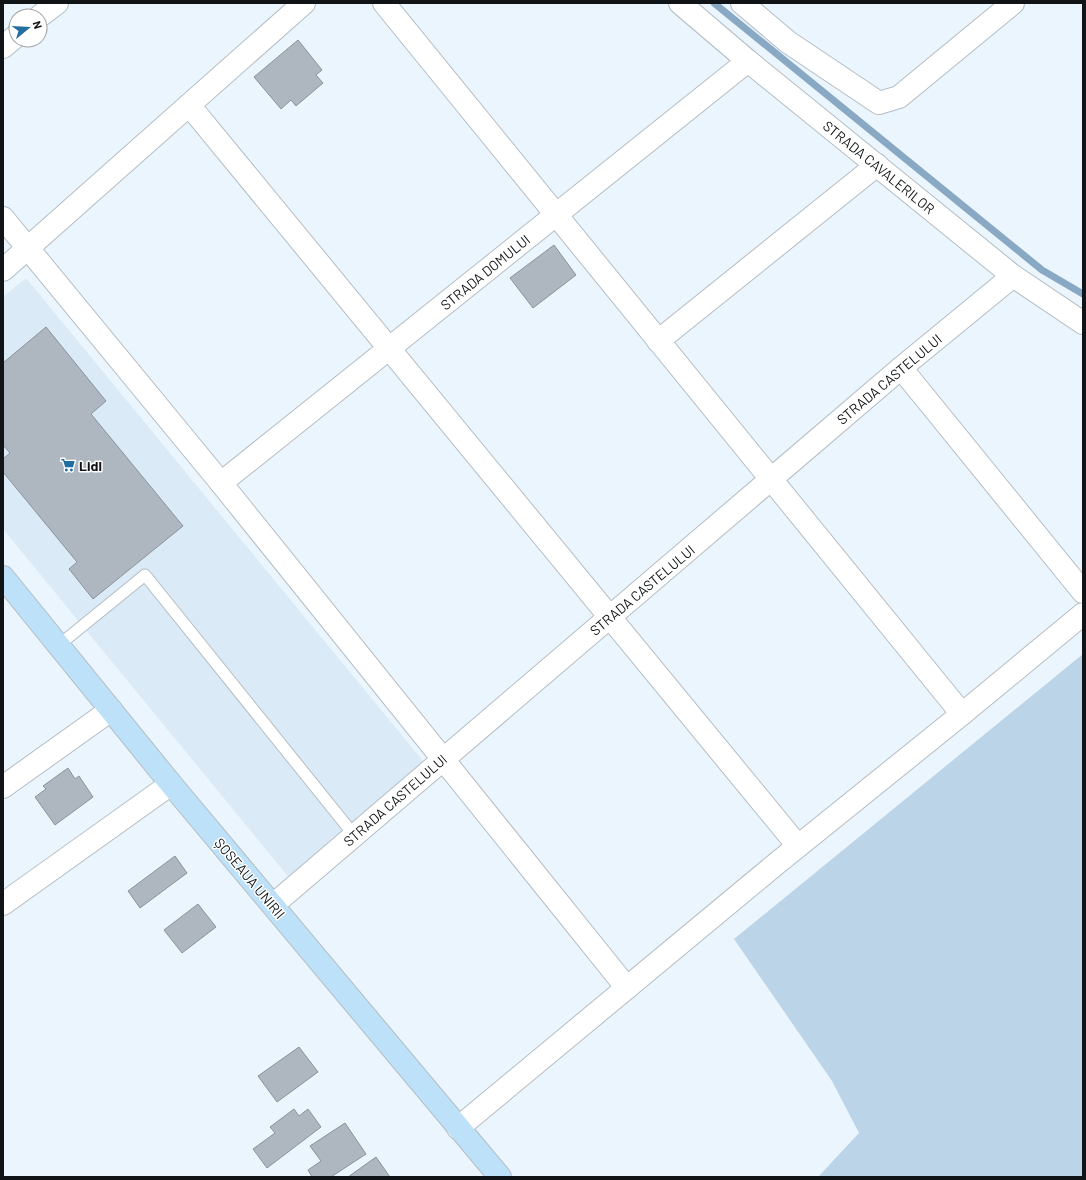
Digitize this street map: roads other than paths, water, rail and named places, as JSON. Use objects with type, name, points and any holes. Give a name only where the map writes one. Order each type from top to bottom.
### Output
[{"type":"main road","name":"ȘOSEAUA UNIRII","points":[[3,577],[171,784],[500,1177]]},
{"type":"street","points":[[48,10],[56,3]]},
{"type":"street","points":[[3,270],[304,3]]},
{"type":"street","points":[[384,3],[962,714]]},
{"type":"street","name":"STRADA CAVALERILOR","points":[[680,3],[748,61],[1013,276],[1083,323]]},
{"type":"street","points":[[742,3],[788,42],[880,103],[899,97],[1013,3]]},
{"type":"street","name":"STRADA DOMULUI","points":[[221,483],[748,61]]},
{"type":"street","points":[[189,105],[798,846]]},
{"type":"street","points":[[658,340],[877,165]]},
{"type":"street","points":[[3,218],[221,483],[442,760],[627,988]]},
{"type":"street","name":"STRADA CASTELULUI","points":[[273,905],[901,368],[1013,276]]},
{"type":"street","points":[[901,368],[1083,592]]},
{"type":"street","points":[[458,1128],[798,846],[1083,614]]},
{"type":"street","points":[[3,787],[111,710]]},
{"type":"street","points":[[3,904],[171,784]]},
{"type":"lane","points":[[59,645],[145,575],[354,835]]},
{"type":"waterway","points":[[714,3],[1042,270],[1083,294]]},
{"type":"place","name":"Lidl","points":[[68,465]]}]
